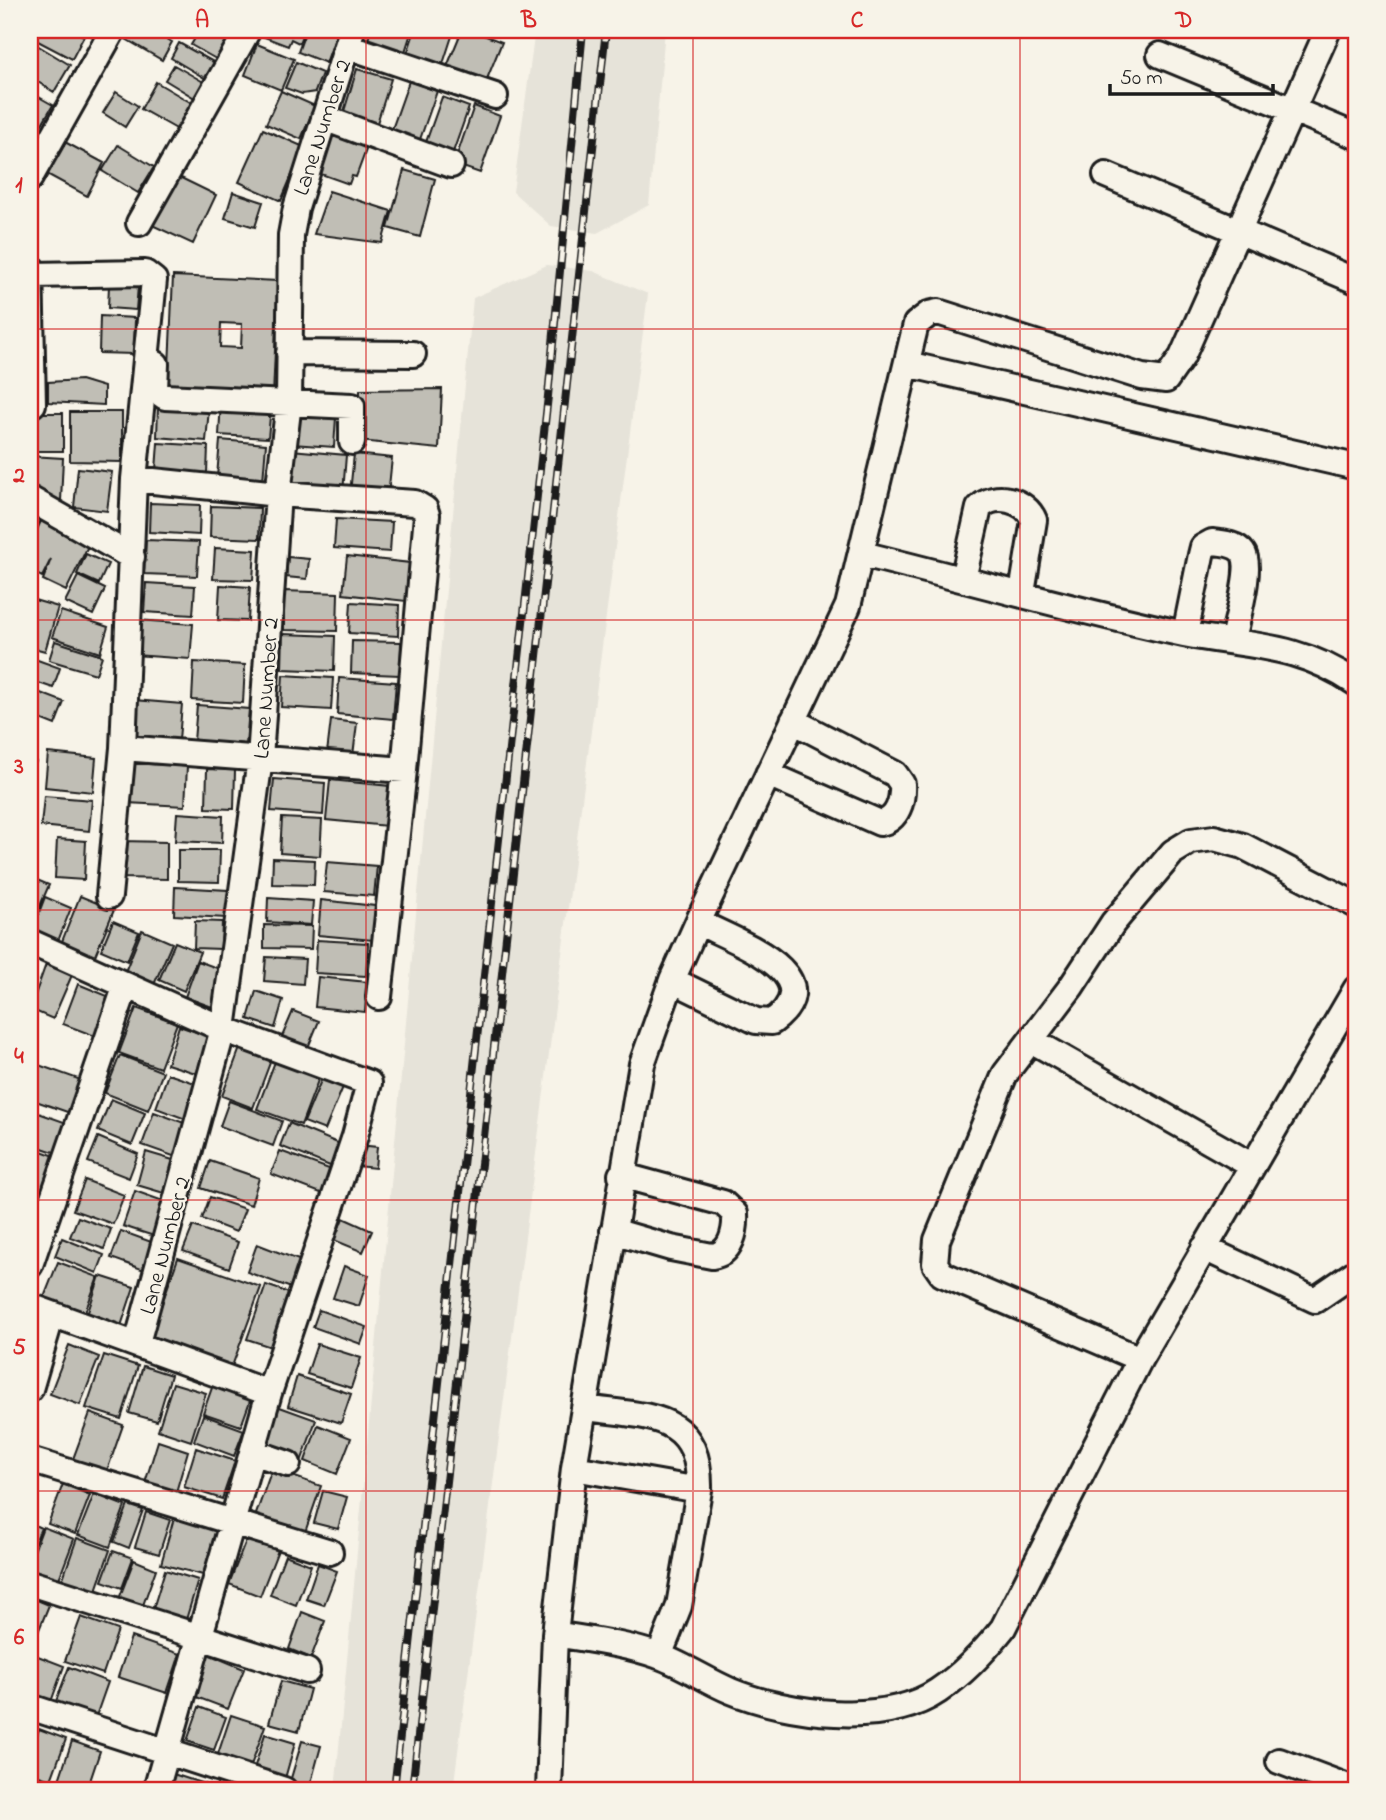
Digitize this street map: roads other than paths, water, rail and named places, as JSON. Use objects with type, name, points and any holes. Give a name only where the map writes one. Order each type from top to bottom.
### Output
[{"type":"street","points":[[30,177],[114,30]]},
{"type":"street","points":[[139,223],[248,30]]},
{"type":"street","points":[[549,1790],[555,1634],[574,1468],[586,1408],[621,1175],[642,1064],[672,980],[698,922],[848,606],[916,324],[929,314],[938,312],[1142,377],[1166,380],[1172,373],[1240,230],[1328,30]]},
{"type":"street","points":[[350,38],[495,96]]},
{"type":"street","name":"Lane Number 2","points":[[136,1343],[223,1029],[260,759],[278,494],[289,402],[290,235],[350,38]]},
{"type":"street","points":[[1160,55],[1356,136]]},
{"type":"street","points":[[324,117],[451,165]]},
{"type":"street","points":[[1106,175],[1356,281]]},
{"type":"street","points":[[33,404],[31,270],[145,273],[152,277],[134,479],[123,748],[109,896]]},
{"type":"street","points":[[159,291],[155,386],[159,394],[352,406],[352,442]]},
{"type":"street","points":[[289,353],[413,354]]},
{"type":"street","points":[[907,364],[1356,467]]},
{"type":"street","points":[[1164,421],[1172,373]]},
{"type":"street","points":[[134,479],[278,494],[415,503],[425,509],[427,514],[404,769],[379,997]]},
{"type":"street","points":[[30,499],[132,557]]},
{"type":"street","points":[[963,579],[979,508],[992,500],[1012,501],[1025,506],[1034,520],[1022,593]]},
{"type":"street","points":[[1185,634],[1203,547],[1212,542],[1238,548],[1245,557],[1246,571],[1233,640]]},
{"type":"street","points":[[862,554],[1185,634],[1287,649],[1332,667],[1356,683]]},
{"type":"street","points":[[768,774],[880,823],[893,817],[899,807],[902,784],[895,775],[793,721]]},
{"type":"street","points":[[123,748],[404,769]]},
{"type":"street","points":[[1140,1359],[942,1274],[935,1264],[937,1240],[965,1166],[1005,1074],[1072,987],[1113,923],[1173,852],[1192,841],[1214,838],[1243,846],[1356,905]]},
{"type":"street","points":[[672,980],[756,1021],[772,1022],[784,1013],[790,1001],[794,989],[789,976],[777,964],[698,922]]},
{"type":"street","points":[[31,947],[223,1029],[369,1083],[355,1136],[270,1393],[156,1790]]},
{"type":"street","points":[[30,1265],[125,985]]},
{"type":"street","points":[[555,1634],[604,1642],[660,1656],[732,1691],[800,1711],[857,1713],[915,1702],[937,1692],[972,1662],[1003,1628],[1140,1359],[1356,989]]},
{"type":"street","points":[[1031,1040],[1251,1165]]},
{"type":"street","points":[[613,1231],[671,1248],[712,1256],[719,1255],[729,1246],[736,1222],[735,1214],[723,1203],[621,1175]]},
{"type":"street","points":[[1204,1248],[1315,1300],[1356,1272]]},
{"type":"street","points":[[30,1389],[41,1310],[270,1393]]},
{"type":"street","points":[[586,1408],[674,1424],[697,1455],[699,1490],[679,1606],[660,1656]]},
{"type":"street","points":[[253,1452],[288,1464]]},
{"type":"street","points":[[30,1460],[330,1552]]},
{"type":"street","points":[[574,1468],[699,1490]]},
{"type":"street","points":[[30,1583],[307,1671]]},
{"type":"street","points":[[30,1707],[284,1790]]},
{"type":"street","points":[[1279,1761],[1356,1790]]},
{"type":"railway","points":[[394,1790],[548,396],[583,30]]},
{"type":"railway","points":[[412,1790],[606,30]]}]
